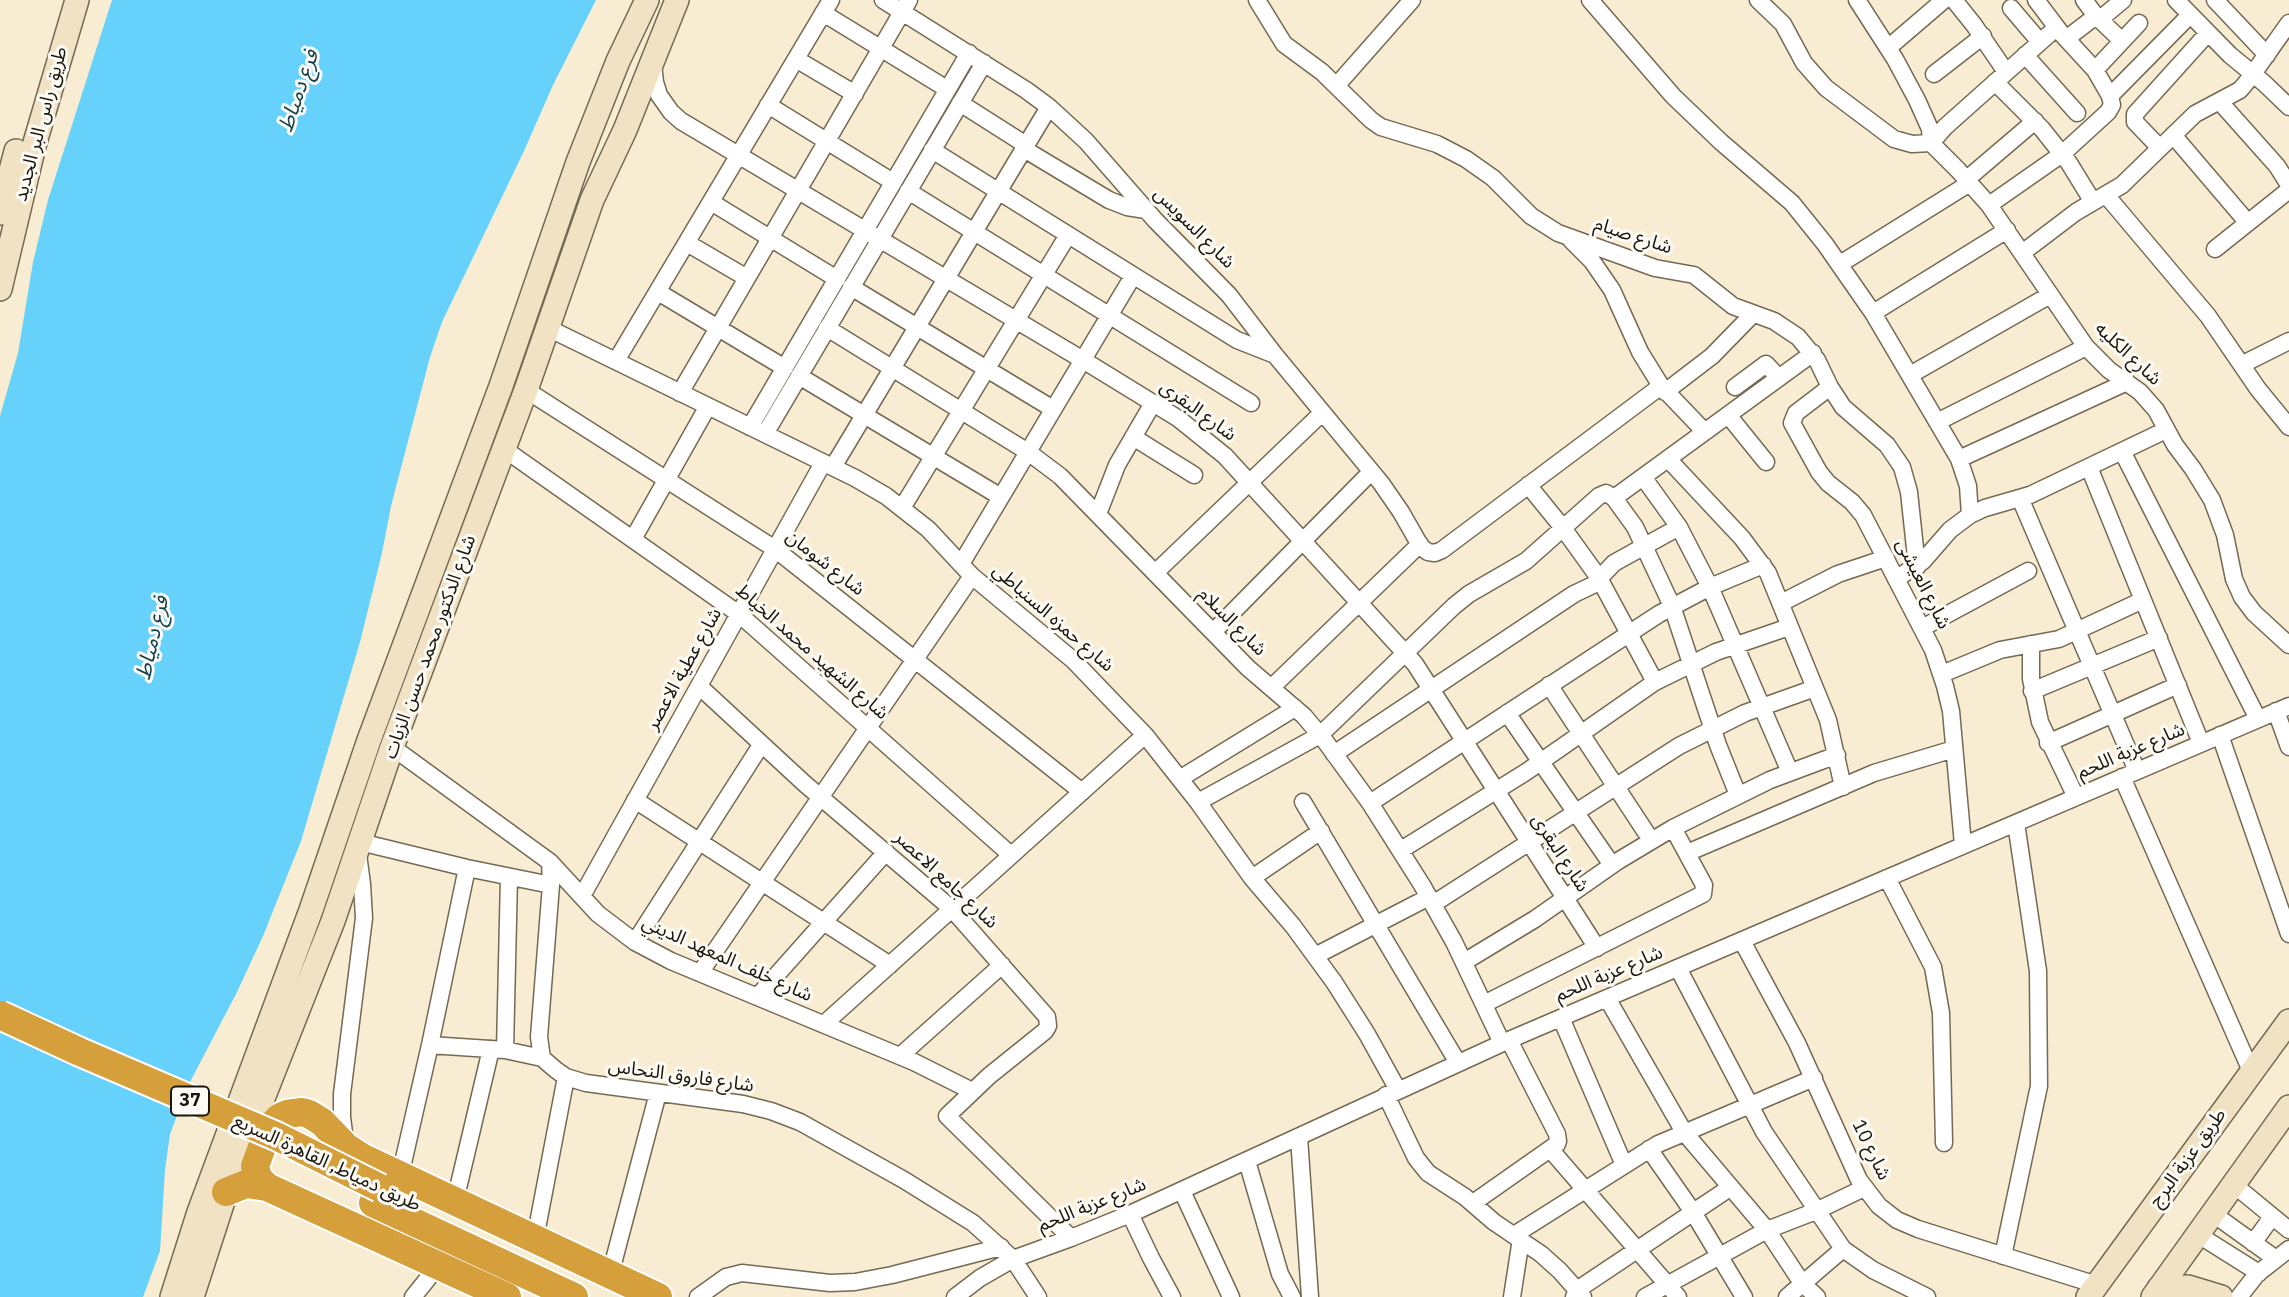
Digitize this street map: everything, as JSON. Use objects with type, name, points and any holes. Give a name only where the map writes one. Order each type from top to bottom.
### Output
[{"type":"highway","name":"طريق دمياط, القاهرة السريع","points":[[0,1014],[80,1052],[276,1136],[384,1189],[612,1286]]},
{"type":"highway","name":"طريق دمياط, القاهرة السريع","points":[[0,1033],[133,1095],[303,1168],[384,1189],[574,1297]]},
{"type":"highway","points":[[267,1187],[258,1178],[256,1162],[269,1128],[280,1117],[294,1112],[309,1114],[322,1122],[346,1147],[363,1158],[384,1189],[455,1201],[535,1239],[612,1286],[658,1297]]},
{"type":"highway","points":[[226,1192],[246,1184],[267,1187],[507,1297]]},
{"type":"street","name":"طريق راس البر الجديد","points":[[0,213],[60,0]]},
{"type":"street","name":"طريق راس البر الجديد","points":[[0,289],[34,146],[77,0]]},
{"type":"street","name":"شارع الدكتور محمد حسن الزيات","points":[[172,1297],[199,1212],[311,910],[369,740],[501,386],[587,137],[647,0]]},
{"type":"street","name":"شارع الدكتور محمد حسن الزيات","points":[[192,1297],[226,1192],[333,921],[393,747],[526,390],[592,200],[677,0]]},
{"type":"street","name":"شارع السويس","points":[[883,0],[906,6],[968,53],[1049,107],[1086,141],[1146,210],[1219,284],[1395,503],[1420,544]]},
{"type":"street","name":"شارع صيام","points":[[1257,0],[1284,44],[1337,86],[1381,127],[1437,144],[1466,159],[1493,178],[1531,216],[1551,230],[1655,268],[1693,275],[1727,303],[1774,321],[1804,342],[1848,412],[1887,445],[1902,467],[1909,492],[1917,567]]},
{"type":"street","points":[[1337,86],[1412,0]]},
{"type":"street","points":[[1590,0],[1673,96],[1721,142],[1792,203],[1840,264],[1873,313],[1959,459],[1968,486],[1969,515]]},
{"type":"street","points":[[1758,0],[1783,24],[1804,63],[1826,88],[1894,139],[1912,145],[1931,143],[1945,127],[2040,42],[2098,18],[2123,0]]},
{"type":"street","points":[[1888,48],[1944,0]]},
{"type":"street","points":[[1954,0],[1983,36],[2001,77],[2035,121],[2099,198],[2208,316],[2267,401],[2288,424]]},
{"type":"street","points":[[1989,205],[2062,154],[2110,110],[2112,105],[2110,96],[2095,70],[2061,33],[2036,0]]},
{"type":"street","points":[[2084,0],[2122,41]]},
{"type":"street","points":[[2176,0],[2237,62],[2289,107]]},
{"type":"street","points":[[2215,0],[2267,55]]},
{"type":"street","name":"شارع الكليه","points":[[1866,4],[1927,120],[1931,143],[1989,205],[2086,347],[2101,363],[2151,404],[2212,500],[2225,535],[2234,579],[2242,597],[2289,645]]},
{"type":"street","points":[[680,393],[906,6]]},
{"type":"street","points":[[616,361],[827,7],[881,48],[947,89]]},
{"type":"street","points":[[2011,8],[2040,42]]},
{"type":"street","points":[[2110,96],[2190,15]]},
{"type":"street","points":[[2095,70],[2139,23]]},
{"type":"street","points":[[2160,148],[2135,122],[2135,114],[2208,33]]},
{"type":"street","points":[[2022,253],[2127,180],[2195,114],[2240,90],[2286,35]]},
{"type":"street","points":[[1934,74],[1983,36]]},
{"type":"street","points":[[757,430],[792,372],[837,279],[968,53]]},
{"type":"street","name":"شارع البقرى","points":[[654,55],[653,68],[657,89],[671,112],[681,121],[1083,360],[1207,440],[1250,481],[1405,653],[1431,689],[1597,948]]},
{"type":"street","points":[[2025,55],[2077,113]]},
{"type":"street","points":[[796,58],[855,94]]},
{"type":"street","points":[[792,372],[827,328],[984,63]]},
{"type":"street","points":[[608,86],[612,94],[620,99],[638,97]]},
{"type":"street","points":[[2215,249],[2289,187],[2277,166],[2220,102]]},
{"type":"street","points":[[960,103],[1109,200],[1146,210]]},
{"type":"street","points":[[768,105],[893,182]]},
{"type":"street","name":"شارع عطية الاعصر","points":[[582,896],[775,549],[828,465],[864,415],[1049,107]]},
{"type":"street","points":[[1840,264],[1969,181],[2035,121]]},
{"type":"street","points":[[587,137],[605,133],[618,144]]},
{"type":"street","points":[[2173,135],[2248,223]]},
{"type":"street","points":[[932,150],[1244,344],[1275,355]]},
{"type":"street","points":[[908,191],[1251,403]]},
{"type":"street","points":[[711,202],[837,279]]},
{"type":"street","points":[[1873,313],[2007,230]]},
{"type":"street","points":[[902,508],[1068,235]]},
{"type":"street","points":[[1567,236],[1592,261],[1612,290],[1644,360],[1663,389],[1705,432]]},
{"type":"street","points":[[687,243],[747,278]]},
{"type":"street","points":[[961,564],[1133,276]]},
{"type":"street","points":[[851,287],[1053,410]]},
{"type":"street","points":[[658,292],[1001,496]]},
{"type":"street","points":[[1910,375],[2050,295]]},
{"type":"street","points":[[1271,688],[1420,544],[1427,552],[1439,552],[1528,485],[1719,350],[1753,314]]},
{"type":"street","name":"شارع حمزه السنباطي","points":[[548,328],[863,482],[902,508],[934,535],[972,576],[1073,660],[1145,735],[1181,778],[1252,878],[1315,956],[1356,1017],[1392,1093],[1421,1166],[1435,1179],[1551,1262],[1578,1295]]},
{"type":"street","name":"شارع السلام","points":[[827,328],[1028,452],[1060,476],[1248,668],[1295,708],[1320,735],[1370,803],[1431,900],[1484,1004],[1558,1133],[1557,1144],[1550,1149]]},
{"type":"street","points":[[2243,364],[2289,341]]},
{"type":"street","points":[[1937,422],[2086,347]]},
{"type":"street","points":[[1614,498],[1813,353]]},
{"type":"street","points":[[1735,387],[1766,364],[1779,378]]},
{"type":"street","points":[[1959,459],[2127,382]]},
{"type":"street","name":"شارع العيشى","points":[[1830,387],[1793,416],[1793,426],[1823,478],[1858,508],[1922,628],[1942,674],[1951,711],[1963,845]]},
{"type":"street","name":"شارع شومان","points":[[526,390],[775,549],[1082,792]]},
{"type":"street","points":[[1098,514],[1113,473],[1153,403]]},
{"type":"street","points":[[633,539],[708,406]]},
{"type":"street","points":[[1155,573],[1322,412]]},
{"type":"street","points":[[1728,415],[1766,462]]},
{"type":"street","points":[[1896,579],[1917,567],[1935,550],[1950,530],[1969,515],[2020,498],[2166,430]]},
{"type":"street","points":[[1133,437],[1194,475]]},
{"type":"street","name":"شارع الشهيد محمد الخياط","points":[[504,449],[739,614],[1011,855]]},
{"type":"street","points":[[2122,451],[2258,719]]},
{"type":"street","points":[[1668,459],[1742,538],[1763,565],[1828,720],[1843,787]]},
{"type":"street","points":[[2089,467],[2201,743]]},
{"type":"street","points":[[1213,632],[1371,472]]},
{"type":"street","points":[[1643,477],[1679,527],[1710,587],[1790,772]]},
{"type":"street","points":[[1528,485],[1599,578],[1656,682]]},
{"type":"street","points":[[1198,802],[1320,735],[1464,598],[1518,566],[1602,494],[1609,494],[1614,498],[1632,521],[1645,546],[1672,607],[1712,728],[1738,795]]},
{"type":"street","points":[[2020,498],[2113,714],[2129,774],[2251,1071]]},
{"type":"street","points":[[1334,754],[1574,594],[1592,585],[1612,565],[1679,527]]},
{"type":"street","points":[[1781,603],[1838,574],[1886,558]]},
{"type":"street","points":[[1370,803],[1629,633],[1710,587],[1763,565]]},
{"type":"street","points":[[1922,628],[2028,571]]},
{"type":"street","points":[[700,973],[972,576]]},
{"type":"street","points":[[1942,674],[1992,652],[2052,641],[2143,600]]},
{"type":"street","points":[[1401,850],[1496,792],[1656,682],[1692,663],[1789,626]]},
{"type":"street","points":[[2032,691],[2159,638]]},
{"type":"street","points":[[2031,644],[2032,691],[2040,722],[2076,797]]},
{"type":"street","points":[[1549,685],[1651,840]]},
{"type":"street","points":[[2048,743],[2178,685]]},
{"type":"street","name":"شارع جامع الاعصر","points":[[699,686],[761,745],[952,909],[1047,1017],[1048,1026],[947,1116],[1072,1238]]},
{"type":"street","points":[[1315,956],[1431,900],[1712,728],[1815,688]]},
{"type":"street","points":[[1181,778],[1295,708]]},
{"type":"street","points":[[2283,708],[2289,747]]},
{"type":"street","name":"شارع عزبة اللحم","points":[[955,1297],[979,1278],[1013,1259],[1072,1238],[1182,1191],[1458,1063],[2283,708]]},
{"type":"street","points":[[1507,713],[1612,865]]},
{"type":"street","points":[[824,1024],[1145,735]]},
{"type":"street","points":[[2220,735],[2289,934]]},
{"type":"street","points":[[635,943],[761,745]]},
{"type":"street","name":"شارع خلف المعهد الديني","points":[[393,747],[550,862],[607,922],[635,943],[700,973],[900,1056],[972,1091]]},
{"type":"street","points":[[1687,853],[1898,765],[1954,749]]},
{"type":"street","points":[[1464,962],[1528,924],[1651,840],[1738,795],[1837,755]]},
{"type":"street","points":[[635,800],[890,965]]},
{"type":"street","points":[[1303,802],[1458,1063]]},
{"type":"street","points":[[2003,1256],[2039,1086],[2038,971],[2016,822]]},
{"type":"street","points":[[1484,1004],[1703,894],[1704,885],[1673,828]]},
{"type":"street","points":[[1252,878],[1321,831]]},
{"type":"street","points":[[346,1147],[342,1086],[364,918],[358,846],[551,885]]},
{"type":"street","points":[[757,997],[886,852]]},
{"type":"street","points":[[430,1045],[498,1050],[542,1058],[539,1037],[540,1008],[551,885],[550,862]]},
{"type":"street","points":[[384,1189],[430,1045],[467,868]]},
{"type":"street","points":[[455,1201],[498,1050],[509,877]]},
{"type":"street","points":[[1887,878],[1933,967],[1941,1013],[1944,1143]]},
{"type":"street","name":"شارع 10","points":[[1742,940],[1784,1017],[1864,1188],[1879,1206],[1907,1225],[2003,1256],[2093,1291]]},
{"type":"street","points":[[900,1056],[1002,965]]},
{"type":"street","points":[[1678,968],[1749,1105],[1843,1249],[1873,1270],[1927,1297]]},
{"type":"street","points":[[1607,998],[1684,1132],[1768,1230],[1802,1283],[1816,1297]]},
{"type":"street","points":[[1561,1018],[1624,1165]]},
{"type":"street","name":"طريق عزبة البرج","points":[[2093,1291],[2289,1021]]},
{"type":"street","name":"شارع فاروق النحاس","points":[[542,1058],[566,1077],[586,1083],[743,1104],[800,1122],[884,1168],[973,1223],[1013,1259],[1038,1297]]},
{"type":"street","points":[[535,1239],[566,1077]]},
{"type":"street","points":[[1513,1297],[1518,1237],[1585,1189],[1649,1149],[1814,1078]]},
{"type":"street","points":[[612,1286],[659,1093]]},
{"type":"street","points":[[2156,1293],[2233,1184],[2286,1119]]},
{"type":"street","points":[[1299,1137],[1310,1297]]},
{"type":"street","points":[[1472,1203],[1550,1149],[1673,1291]]},
{"type":"street","points":[[1649,1149],[1693,1212],[1744,1297]]},
{"type":"street","points":[[1247,1161],[1280,1274],[1292,1297]]},
{"type":"street","points":[[2233,1184],[2289,1230]]},
{"type":"street","points":[[1578,1295],[1637,1250],[1731,1187]]},
{"type":"street","points":[[1645,1297],[1673,1291],[1720,1255],[1768,1230],[1864,1188]]},
{"type":"street","points":[[1182,1191],[1231,1297]]},
{"type":"street","points":[[1130,1213],[1172,1297]]},
{"type":"street","points":[[2212,1213],[2253,1243],[2283,1254]]},
{"type":"street","points":[[2253,1243],[2273,1217]]},
{"type":"street","points":[[2197,1234],[2259,1273]]},
{"type":"street","points":[[698,1297],[726,1277],[742,1273],[830,1283],[855,1282],[1001,1247]]},
{"type":"street","points":[[1787,1297],[1843,1249]]},
{"type":"street","points":[[2239,1297],[2259,1273],[2283,1254]]},
{"type":"street","points":[[413,1297],[438,1266]]},
{"type":"street","points":[[2156,1293],[2188,1287],[2221,1297]]},
{"type":"water","name":"فرع دمياط","points":[[112,0],[596,0],[553,85],[442,322],[430,357],[391,506],[360,642],[301,841],[263,936],[189,1084],[170,1134],[160,1251],[143,1297],[0,1297],[0,416],[18,353],[33,262],[48,200]]}]
